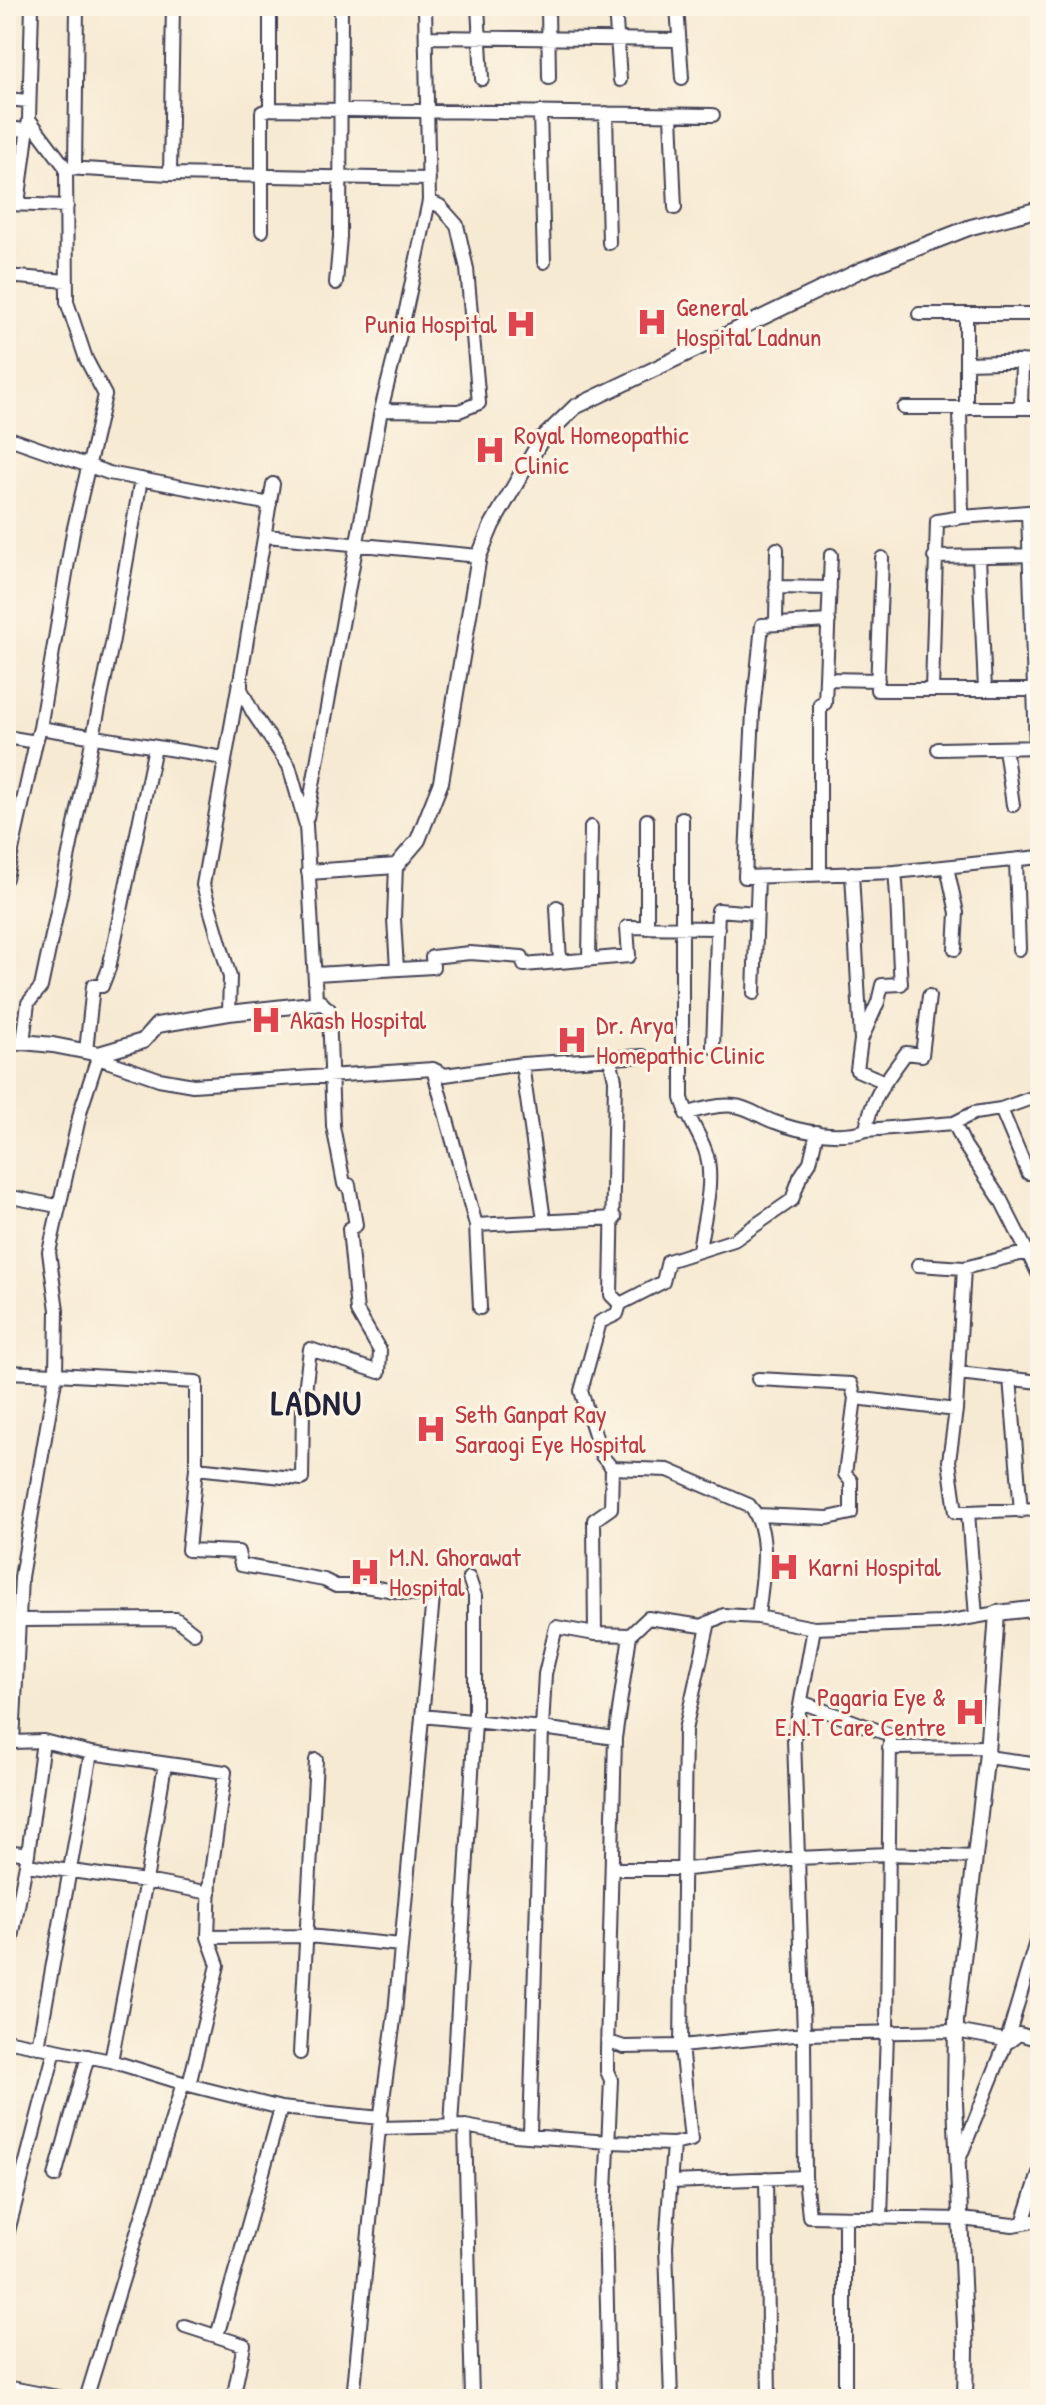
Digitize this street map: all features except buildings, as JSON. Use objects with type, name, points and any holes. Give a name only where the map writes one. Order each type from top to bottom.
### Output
[{"type":"street","points":[[32,6],[28,124],[12,204],[67,206]]},
{"type":"street","points":[[6,878],[40,728],[73,532],[105,395],[86,359],[67,302],[67,206],[77,6]]},
{"type":"street","points":[[170,174],[173,6]]},
{"type":"street","points":[[270,6],[270,109]]},
{"type":"street","points":[[336,283],[341,177],[341,6]]},
{"type":"street","points":[[306,825],[381,410],[429,201],[425,6]]},
{"type":"street","points":[[478,6],[482,79]]},
{"type":"street","points":[[548,6],[549,78]]},
{"type":"street","points":[[615,6],[620,80]]},
{"type":"street","points":[[677,6],[682,78]]},
{"type":"street","points":[[426,37],[678,40]]},
{"type":"street","points":[[6,99],[28,101]]},
{"type":"street","points":[[262,231],[262,112],[270,109],[713,115]]},
{"type":"street","points":[[540,112],[544,262]]},
{"type":"street","points":[[606,113],[609,243]]},
{"type":"street","points":[[671,115],[675,208]]},
{"type":"street","points":[[28,124],[71,168],[170,174],[429,179]]},
{"type":"street","points":[[6,128],[28,124]]},
{"type":"street","points":[[381,410],[459,411],[479,403],[467,269],[457,225],[440,206],[429,201]]},
{"type":"street","points":[[397,969],[394,919],[396,866],[418,840],[441,782],[479,556],[492,525],[541,440],[575,407],[861,270],[971,227],[1040,209]]},
{"type":"street","points":[[6,276],[67,281]]},
{"type":"street","points":[[919,314],[1040,314]]},
{"type":"street","points":[[962,517],[966,314]]},
{"type":"street","points":[[1021,408],[1022,361]]},
{"type":"street","points":[[966,363],[1040,361]]},
{"type":"street","points":[[904,408],[1040,408]]},
{"type":"street","points":[[6,437],[109,473],[270,504]]},
{"type":"street","points":[[23,1042],[28,1003],[41,987],[94,737],[141,479]]},
{"type":"street","points":[[229,1013],[230,977],[203,885],[273,484]]},
{"type":"street","points":[[932,690],[937,521],[1034,512],[1038,747],[938,749]]},
{"type":"street","points":[[266,536],[357,547],[479,556]]},
{"type":"street","points":[[776,624],[777,549]]},
{"type":"street","points":[[820,874],[820,704],[825,703],[828,679],[831,555]]},
{"type":"street","points":[[934,557],[1035,556]]},
{"type":"street","points":[[979,557],[985,690]]},
{"type":"street","points":[[882,558],[877,690],[1037,690]]},
{"type":"street","points":[[776,587],[830,588]]},
{"type":"street","points":[[829,621],[762,625],[753,712],[745,877],[895,872],[1040,857]]},
{"type":"street","points":[[196,1468],[302,1479],[303,1409],[310,1349],[379,1372],[380,1351],[357,1311],[349,1229],[356,1225],[349,1185],[344,1184],[333,1126],[329,1009],[316,999],[306,825],[289,766],[253,713],[241,689],[241,675]]},
{"type":"street","points":[[828,679],[878,680]]},
{"type":"street","points":[[40,728],[224,758]]},
{"type":"street","points":[[6,737],[36,742]]},
{"type":"street","points":[[86,2399],[186,2084],[218,1965],[208,1937],[210,1893],[225,1772],[91,1753],[43,1741],[13,1742],[21,1577],[56,1374],[57,1310],[49,1252],[94,1054],[93,986],[102,986],[109,968],[155,747]]},
{"type":"street","points":[[1005,748],[1013,805]]},
{"type":"street","points":[[682,818],[682,1098],[686,1114],[706,1154],[709,1172],[699,1250]]},
{"type":"street","points":[[647,820],[647,928]]},
{"type":"street","points":[[589,959],[591,827]]},
{"type":"street","points":[[1016,860],[1019,949]]},
{"type":"street","points":[[309,872],[396,866]]},
{"type":"street","points":[[947,867],[957,913],[955,949]]},
{"type":"street","points":[[861,1040],[882,985],[901,984],[895,872]]},
{"type":"street","points":[[852,873],[861,1040],[857,1070],[885,1082]]},
{"type":"street","points":[[754,993],[758,877]]},
{"type":"street","points":[[557,907],[560,962]]},
{"type":"street","points":[[713,1047],[718,910],[756,913]]},
{"type":"street","points":[[316,974],[433,967],[432,957],[470,953],[522,957],[524,965],[629,956],[627,927],[718,928]]},
{"type":"street","points":[[866,1130],[870,1108],[906,1053],[922,1055],[929,996]]},
{"type":"street","points":[[94,1054],[143,1041],[157,1025],[321,1003]]},
{"type":"street","points":[[6,1045],[23,1042],[94,1054],[159,1079],[193,1085],[433,1069],[445,1075],[522,1064],[643,1056]]},
{"type":"street","points":[[610,1058],[615,1080],[615,1218],[611,1295],[620,1304]]},
{"type":"street","points":[[522,1064],[544,1220]]},
{"type":"street","points":[[433,1069],[476,1225],[480,1308]]},
{"type":"street","points":[[686,1114],[710,1107],[736,1105],[778,1124],[817,1132],[857,1133],[954,1123],[974,1113],[1001,1109],[1040,1095]]},
{"type":"street","points":[[1001,1109],[1028,1173]]},
{"type":"street","points":[[954,1123],[965,1146],[1001,1200],[1040,1277]]},
{"type":"street","points":[[595,1634],[594,1520],[611,1508],[612,1468],[602,1456],[581,1391],[600,1322],[617,1314],[620,1304],[663,1282],[668,1261],[734,1240],[792,1200],[800,1177],[810,1162],[817,1132]]},
{"type":"street","points":[[6,1196],[57,1206]]},
{"type":"street","points":[[476,1225],[615,1218]]},
{"type":"street","points":[[918,1265],[964,1268],[1028,1252]]},
{"type":"street","points":[[964,1268],[956,1410],[949,1461],[956,1512],[1040,1509]]},
{"type":"street","points":[[6,1372],[196,1382],[196,1468],[188,1550],[238,1552],[241,1565],[324,1580],[336,1586],[364,1586],[433,1597],[401,1945],[353,2399]]},
{"type":"street","points":[[958,1373],[1040,1382]]},
{"type":"street","points":[[1010,1378],[1021,1511]]},
{"type":"street","points":[[758,1379],[851,1384],[855,1398],[845,1474],[851,1481],[851,1513],[828,1518],[758,1515]]},
{"type":"street","points":[[855,1398],[956,1410]]},
{"type":"street","points":[[612,1468],[668,1470],[749,1505],[758,1515],[764,1553],[758,1617]]},
{"type":"street","points":[[968,1512],[976,1617]]},
{"type":"street","points":[[451,2126],[475,1722],[475,1596],[469,1578]]},
{"type":"street","points":[[609,2399],[605,2214],[611,2080],[607,2071],[607,2051],[615,1738],[630,1635],[648,1618],[702,1626],[724,1615],[758,1617],[814,1628],[940,1623],[1040,1608]]},
{"type":"street","points":[[965,2399],[966,2350],[955,2102],[956,2031],[987,1752],[997,1613]]},
{"type":"street","points":[[20,1620],[176,1619],[194,1633]]},
{"type":"street","points":[[6,2040],[111,2061],[281,2108],[380,2123],[465,2126],[514,2135],[609,2142],[673,2144],[691,2140],[681,2046],[685,1730],[709,1622]]},
{"type":"street","points":[[530,2134],[545,1674],[556,1627],[595,1634],[630,1635]]},
{"type":"street","points":[[814,1628],[794,1739],[804,2034],[805,2177],[809,2216],[961,2219],[1013,2225],[1040,2220]]},
{"type":"street","points":[[801,1702],[890,1735],[887,2032],[881,2218]]},
{"type":"street","points":[[422,1716],[615,1738]]},
{"type":"street","points":[[6,1969],[27,1859],[43,1741]]},
{"type":"street","points":[[889,1748],[987,1752],[1040,1764]]},
{"type":"street","points":[[38,2047],[91,1753]]},
{"type":"street","points":[[300,2053],[316,1760]]},
{"type":"street","points":[[111,2061],[165,1764]]},
{"type":"street","points":[[6,1851],[71,1871],[210,1893]]},
{"type":"street","points":[[613,1869],[684,1869],[798,1858],[888,1854],[976,1857]]},
{"type":"street","points":[[958,2164],[1007,2040],[1040,1928]]},
{"type":"street","points":[[208,1937],[308,1936],[401,1945]]},
{"type":"street","points":[[609,2042],[624,2047],[681,2046],[804,2034],[956,2031],[1010,2041],[1019,2034],[1040,2040]]},
{"type":"street","points":[[6,2239],[55,2050]]},
{"type":"street","points":[[55,2176],[88,2056]]},
{"type":"street","points":[[217,2336],[281,2108]]},
{"type":"street","points":[[465,2126],[472,2399]]},
{"type":"street","points":[[671,2399],[666,2247],[673,2144]]},
{"type":"street","points":[[1023,2223],[1040,2170]]},
{"type":"street","points":[[670,2182],[805,2177]]},
{"type":"street","points":[[766,2178],[769,2399]]},
{"type":"street","points":[[845,2217],[845,2399]]},
{"type":"street","points":[[185,2326],[244,2345],[233,2399]]},
{"type":"street","points":[[8,2391],[68,2399]]},
{"type":"place","name":"General Hospital Ladnun","points":[[652,322]]},
{"type":"place","name":"Punia Hospital","points":[[521,324]]},
{"type":"place","name":"Royal Homeopathic Clinic","points":[[490,450]]},
{"type":"place","name":"Akash Hospital","points":[[266,1020]]},
{"type":"place","name":"Dr. Arya Homepathic Clinic","points":[[572,1040]]},
{"type":"place","name":"Seth Ganpat Ray Saraogi Eye Hospital","points":[[431,1429]]},
{"type":"place","name":"Karni Hospital","points":[[784,1567]]},
{"type":"place","name":"M.N. Ghorawat Hospital","points":[[365,1572]]},
{"type":"place","name":"Pagaria Eye & E.N.T Care Centre","points":[[970,1712]]},
{"type":"district","name":"LADNU","points":[[317,1403]]}]
